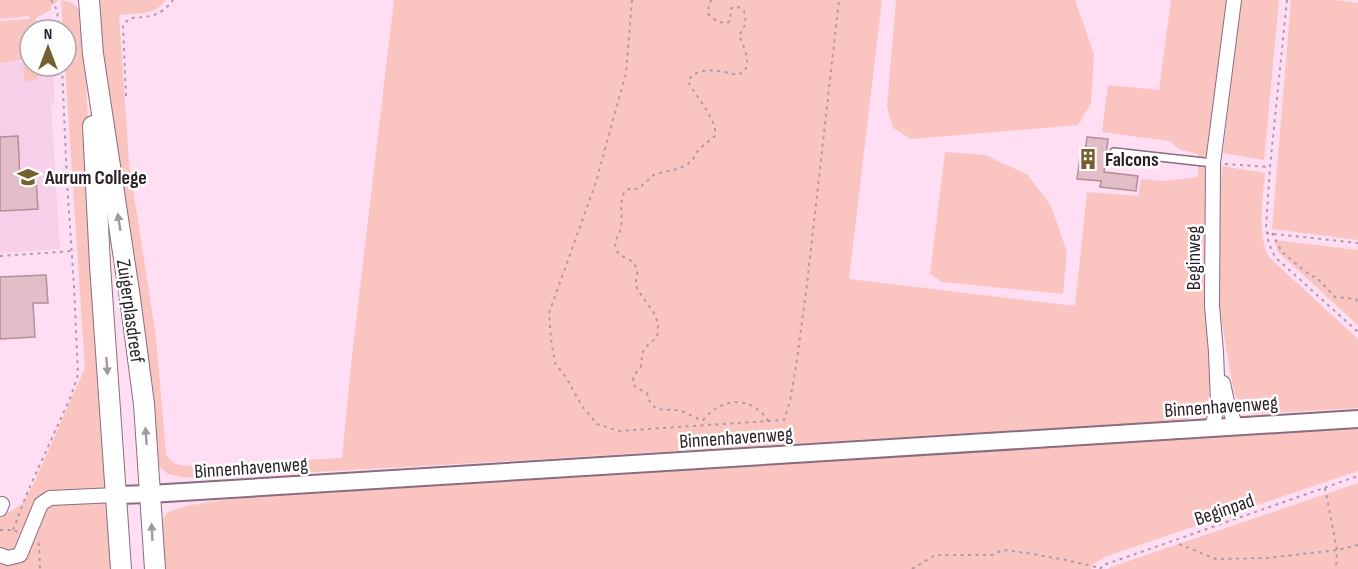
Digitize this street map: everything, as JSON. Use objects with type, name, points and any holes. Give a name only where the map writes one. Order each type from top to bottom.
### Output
[{"type":"main road","name":"Zuigerplasdreef","points":[[89,0],[93,54],[144,404],[155,569]]},
{"type":"main road","name":"Zuigerplasdreef","points":[[93,54],[91,96],[100,265],[121,569]]},
{"type":"street","name":"Beginweg","points":[[1212,428],[1218,403],[1212,306],[1213,163],[1234,0]]},
{"type":"street","name":"Beginweg","points":[[1216,352],[1227,402],[1236,427]]},
{"type":"street","name":"Binnenhavenweg","points":[[116,495],[1358,419]]},
{"type":"street","points":[[0,555],[8,558],[20,555],[41,504],[50,498],[116,495]]},
{"type":"lane","points":[[1114,152],[1213,163]]},
{"type":"path","points":[[51,0],[57,10],[58,18]]},
{"type":"path","points":[[126,96],[123,25],[130,18],[152,16],[168,7],[173,0]]},
{"type":"path","points":[[632,0],[626,73],[596,182],[549,313],[555,363],[582,406],[597,424],[620,432],[784,420],[792,390],[807,284],[839,0]]},
{"type":"path","points":[[712,0],[709,3],[708,14],[718,22],[730,21],[731,8],[738,7],[744,11],[746,23],[739,36],[746,55],[747,67],[737,75],[726,72],[699,71],[690,77],[688,81],[716,130],[715,136],[699,149],[687,165],[655,174],[638,189],[628,189],[623,193],[622,227],[616,238],[616,249],[620,254],[632,260],[637,270],[635,286],[653,311],[658,331],[656,339],[645,348],[642,354],[633,382],[635,386],[647,393],[648,400],[653,407],[661,410],[682,411],[704,420],[719,407],[734,401],[754,407],[765,415],[769,422]]},
{"type":"path","points":[[1287,0],[1270,167],[1266,233],[1275,257],[1358,332]]},
{"type":"path","points":[[0,530],[13,530],[78,375],[63,78]]},
{"type":"path","points":[[1213,163],[1270,167]]},
{"type":"path","points":[[1266,233],[1358,243]]},
{"type":"path","points":[[1272,233],[1282,252],[1311,276],[1317,277],[1335,297],[1356,299],[1358,303]]},
{"type":"path","points":[[0,256],[72,251]]},
{"type":"path","name":"Beginpad","points":[[1100,569],[1103,565],[1358,476]]},
{"type":"path","points":[[1324,488],[1337,550],[1336,569]]},
{"type":"path","points":[[28,536],[39,545],[40,569]]},
{"type":"path","points":[[1179,544],[1216,559],[1267,558],[1337,550],[1358,544]]},
{"type":"path","points":[[912,569],[935,555],[992,555],[1003,550],[1066,560],[1100,569]]},
{"type":"shaded area","points":[[0,0],[59,0],[51,6],[51,10],[36,18],[29,18],[29,16],[0,19]]},
{"type":"shaded area","points":[[61,0],[74,5],[82,16],[114,569],[0,569],[0,518],[23,503],[85,368],[66,78],[78,78],[78,18],[62,18]]},
{"type":"shaded area","points":[[97,0],[166,0],[150,11],[119,15],[129,163],[156,337],[166,454],[178,464],[193,466],[342,458],[394,0],[882,0],[849,279],[1075,306],[1087,192],[1138,196],[1141,179],[1163,181],[1198,177],[1198,154],[1181,150],[1169,141],[1102,132],[1108,85],[1159,90],[1171,0],[1227,0],[1209,177],[1206,282],[1209,397],[1195,416],[1176,421],[320,472],[198,478],[168,474],[156,464],[104,96]]},
{"type":"shaded area","points":[[896,0],[1075,0],[1094,54],[1091,103],[1078,125],[911,139],[893,128],[887,107]]},
{"type":"shaded area","points":[[1240,0],[1279,0],[1264,160],[1223,153]]},
{"type":"shaded area","points":[[1291,0],[1334,0],[1358,3],[1358,240],[1272,229]]},
{"type":"shaded area","points":[[18,20],[18,60],[0,63],[0,21]]},
{"type":"shaded area","name":"Aurum College","points":[[18,62],[18,78],[54,78],[55,101],[51,106],[60,249],[0,253],[0,63]]},
{"type":"shaded area","points":[[24,78],[38,78],[38,80],[24,81]]},
{"type":"shaded area","points":[[945,152],[985,155],[1028,175],[1051,206],[1067,252],[1063,294],[942,282],[930,274]]},
{"type":"shaded area","points":[[1222,166],[1265,173],[1262,223],[1267,252],[1274,262],[1358,339],[1358,408],[1254,414],[1237,400],[1220,312],[1218,234]]},
{"type":"shaded area","points":[[1274,240],[1358,250],[1358,325],[1278,252]]},
{"type":"shaded area","points":[[1358,427],[1358,471],[1104,557],[1092,565],[1091,569],[160,569],[160,523],[168,512],[185,506],[223,500],[324,491]]},
{"type":"shaded area","points":[[1358,483],[1358,569],[1108,569],[1111,567]]},
{"type":"building","points":[[18,136],[20,180],[36,179],[38,209],[0,211],[0,137]]},
{"type":"building","points":[[1087,137],[1108,139],[1104,172],[1138,176],[1136,191],[1100,187],[1101,181],[1077,179],[1080,158],[1085,153]]},
{"type":"building","points":[[46,275],[48,303],[33,303],[35,337],[0,339],[0,277]]},
{"type":"place","name":"Falcons","points":[[1088,159]]},
{"type":"place","name":"Aurum College","points":[[28,177]]}]
